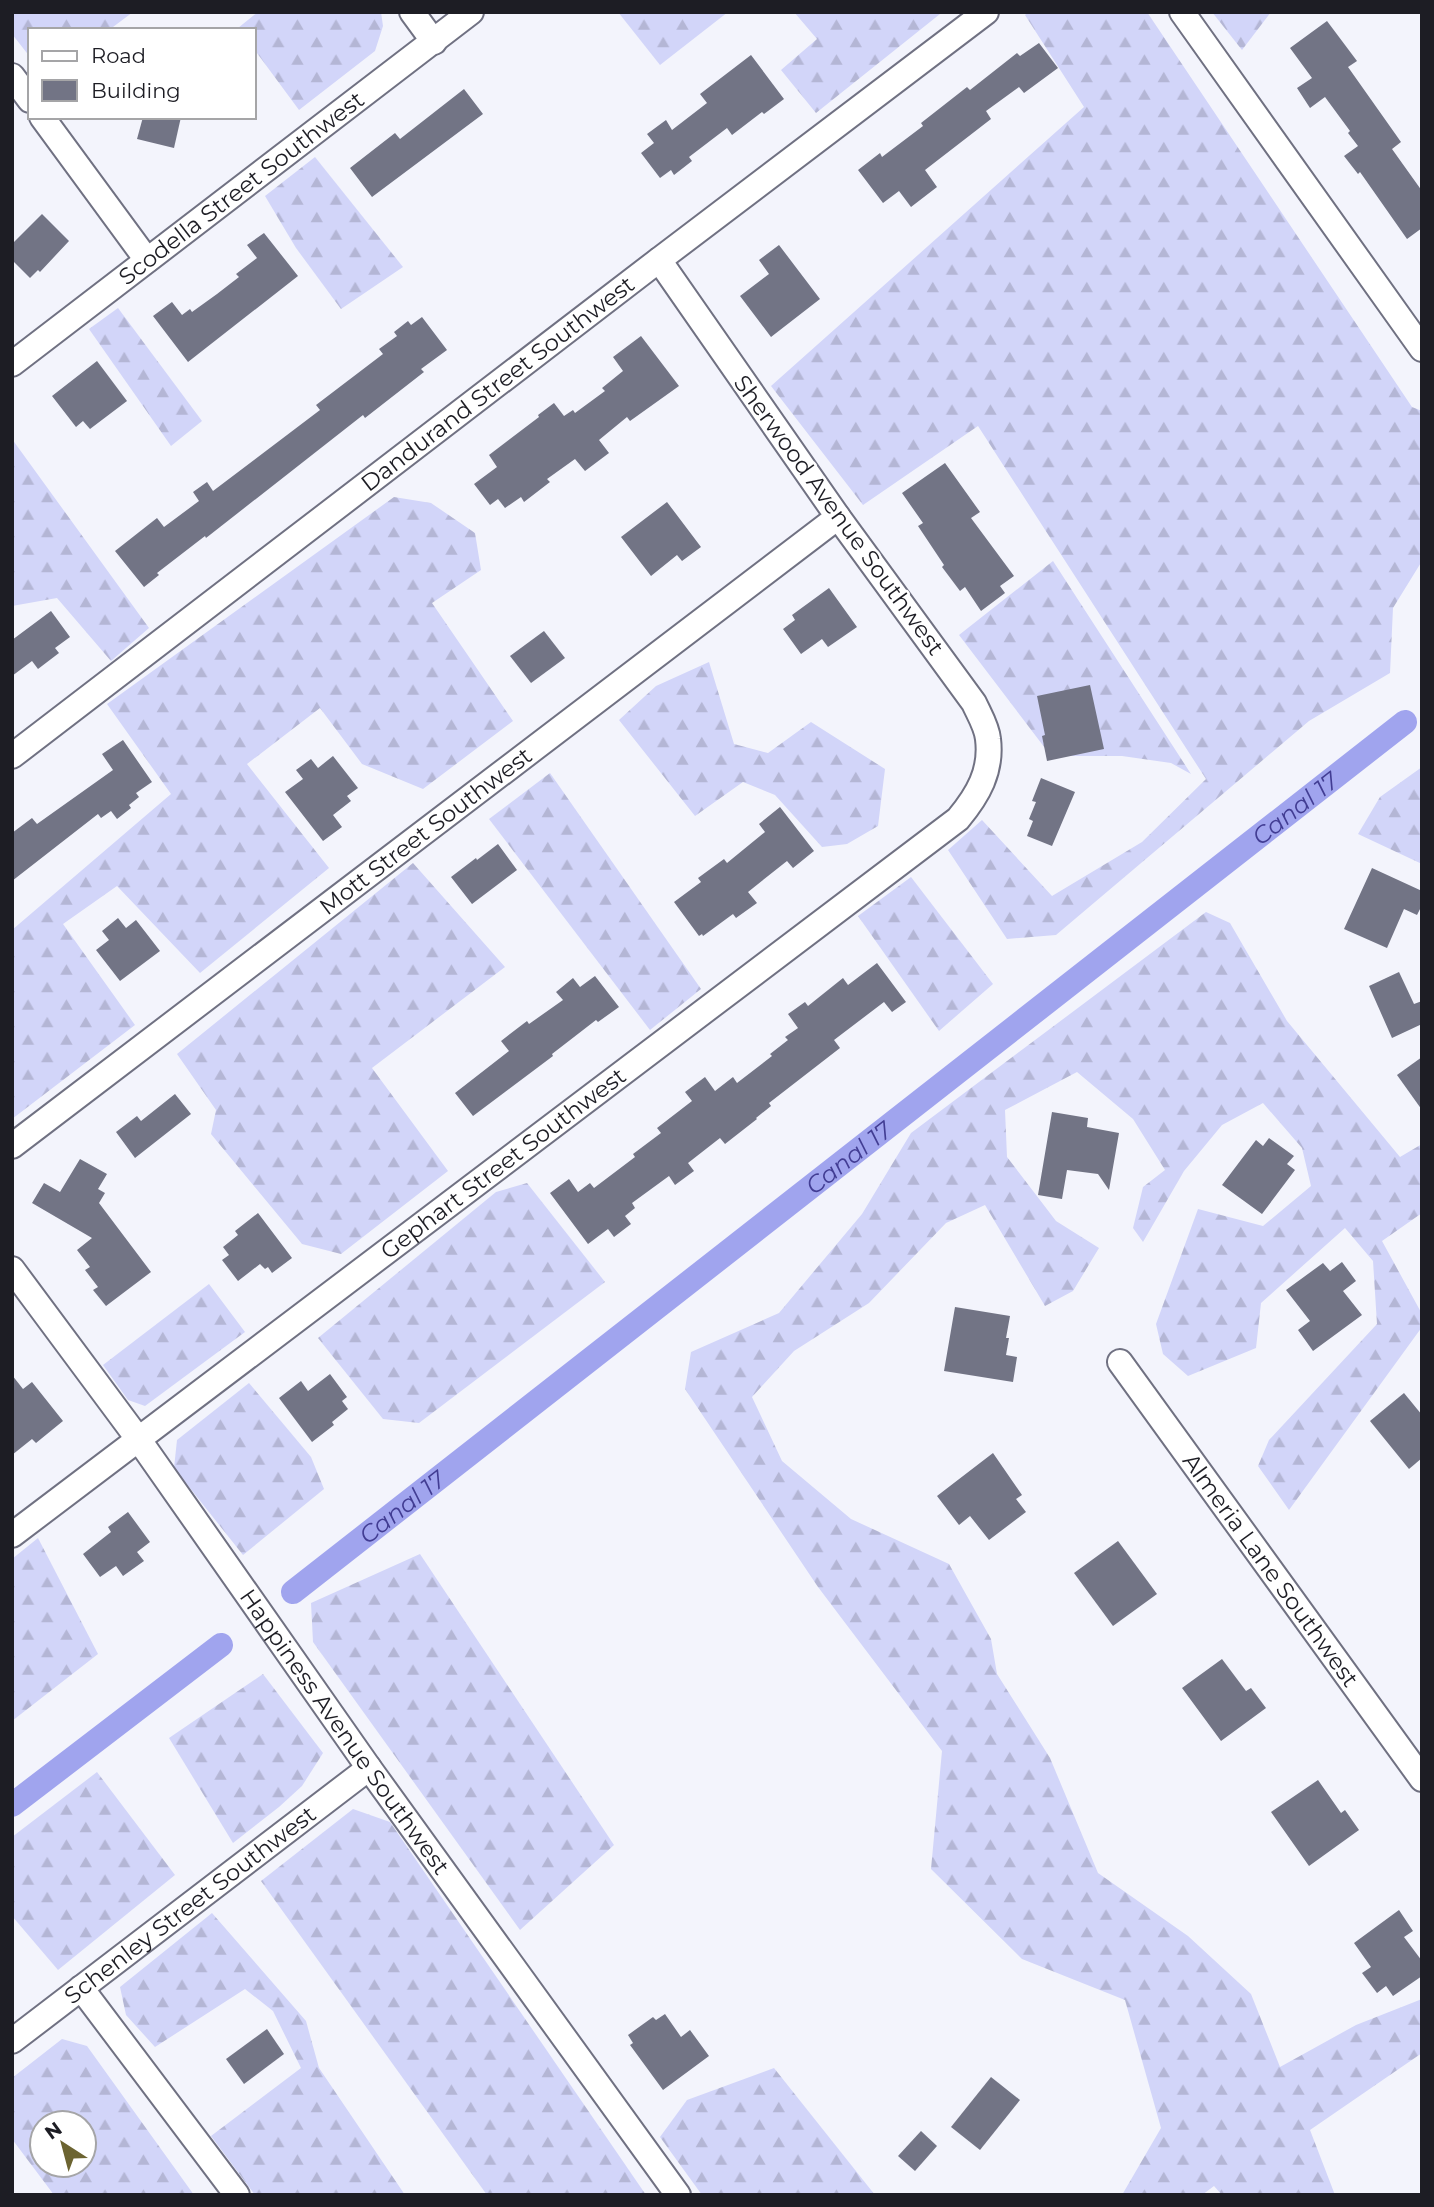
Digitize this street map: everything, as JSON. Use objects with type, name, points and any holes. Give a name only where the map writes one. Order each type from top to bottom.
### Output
[{"type":"street","points":[[412,12],[434,42]]},
{"type":"street","name":"Scodella Street Southwest","points":[[12,364],[471,12]]},
{"type":"street","name":"Dandurand Street Southwest","points":[[12,756],[986,12]]},
{"type":"street","points":[[1182,12],[1422,349]]},
{"type":"street","points":[[12,76],[28,97]]},
{"type":"street","points":[[43,119],[147,260]]},
{"type":"street","name":"Sherwood Avenue Southwest","points":[[659,260],[838,517],[974,703],[988,737],[989,764],[984,781]]},
{"type":"street","name":"Mott Street Southwest","points":[[12,1146],[838,517]]},
{"type":"street","name":"Gephart Street Southwest","points":[[12,1535],[958,819],[975,798],[984,781]]},
{"type":"street","name":"Happiness Avenue Southwest","points":[[12,1269],[139,1440],[369,1768],[678,2195]]},
{"type":"street","name":"Almeria Lane Southwest","points":[[1120,1362],[1422,1779]]},
{"type":"street","name":"Schenley Street Southwest","points":[[12,2041],[369,1768]]},
{"type":"street","points":[[81,1988],[237,2195]]},
{"type":"green space","points":[[12,12],[133,12],[112,28],[28,28],[28,54],[12,34]]},
{"type":"green space","points":[[258,12],[381,12],[383,26],[375,51],[299,110],[256,52],[256,28],[238,28]]},
{"type":"green space","points":[[618,12],[728,12],[660,65]]},
{"type":"green space","points":[[794,12],[940,14],[816,113],[781,70],[817,39]]},
{"type":"green space","points":[[1028,12],[1147,12],[1412,407],[1422,411],[1422,561],[1393,608],[1390,673],[1309,721],[1056,935],[1007,939],[948,850],[982,820],[1052,896],[1142,842],[1206,779],[978,426],[863,505],[771,386],[1084,107],[1025,15]]},
{"type":"green space","points":[[1212,12],[1271,12],[1242,50]]},
{"type":"green space","points":[[315,157],[403,267],[341,309],[296,248],[265,196]]},
{"type":"green space","points":[[118,308],[202,421],[171,446],[89,329]]},
{"type":"green space","points":[[12,439],[149,628],[111,661],[57,598],[12,606]]},
{"type":"green space","points":[[394,497],[431,503],[475,533],[481,570],[432,603],[513,721],[423,789],[362,764],[320,708],[247,764],[329,868],[200,973],[117,886],[63,924],[135,1025],[12,1119],[12,930],[171,794],[107,704]]},
{"type":"green space","points":[[1053,561],[1191,774],[1171,763],[1122,756],[1051,756],[959,635]]},
{"type":"green space","points":[[709,662],[734,744],[768,753],[811,722],[885,769],[878,826],[847,844],[822,847],[775,795],[743,782],[695,816],[619,720],[656,686]]},
{"type":"green space","points":[[1422,767],[1422,864],[1358,834],[1380,797]]},
{"type":"green space","points":[[550,773],[701,989],[650,1030],[489,819]]},
{"type":"green space","points":[[413,863],[505,967],[372,1068],[448,1171],[341,1254],[302,1244],[211,1134],[216,1110],[177,1054]]},
{"type":"green space","points":[[911,877],[993,984],[939,1031],[858,916]]},
{"type":"green space","points":[[1206,912],[1230,923],[1287,1021],[1400,1157],[1422,1144],[1422,1213],[1382,1241],[1422,1314],[1422,1327],[1289,1510],[1258,1466],[1269,1440],[1377,1324],[1373,1261],[1345,1228],[1261,1303],[1256,1348],[1188,1376],[1163,1354],[1156,1324],[1198,1209],[1263,1226],[1311,1186],[1302,1148],[1263,1103],[1222,1125],[1184,1171],[1143,1242],[1133,1228],[1143,1187],[1165,1170],[1133,1119],[1077,1072],[1005,1110],[1007,1157],[1056,1221],[1099,1248],[1073,1291],[1045,1306],[985,1205],[946,1223],[869,1303],[794,1351],[752,1397],[782,1461],[851,1519],[949,1564],[991,1639],[997,1674],[1050,1758],[1098,1873],[1188,1936],[1251,1994],[1280,2067],[1356,2025],[1422,1999],[1422,2053],[1310,2130],[1335,2195],[1222,2195],[1214,2186],[1202,2195],[1122,2195],[1161,2128],[1125,2000],[1022,1959],[931,1869],[942,1751],[818,1587],[685,1389],[691,1352],[779,1313],[862,1214],[911,1133]]},
{"type":"green space","points":[[527,1183],[605,1282],[419,1423],[383,1419],[318,1338],[496,1192]]},
{"type":"green space","points":[[209,1284],[245,1332],[145,1406],[128,1400],[103,1365]]},
{"type":"green space","points":[[249,1383],[311,1457],[324,1489],[243,1555],[174,1468],[177,1440]]},
{"type":"green space","points":[[38,1538],[98,1654],[12,1721],[12,1559]]},
{"type":"green space","points":[[420,1554],[614,1845],[520,1930],[313,1642],[311,1603]]},
{"type":"green space","points":[[263,1674],[323,1753],[302,1786],[233,1843],[169,1738]]},
{"type":"green space","points":[[97,1772],[175,1875],[58,1970],[12,1916],[12,1837]]},
{"type":"green space","points":[[353,1809],[390,1822],[646,2195],[487,2195],[261,1881]]},
{"type":"green space","points":[[212,1913],[306,2021],[319,2068],[405,2195],[255,2195],[211,2136],[301,2068],[273,2011],[245,1989],[155,2047],[126,2015],[120,1987]]},
{"type":"green space","points":[[62,2039],[87,2046],[194,2195],[54,2195],[42,2179],[98,2179],[98,2109],[28,2109],[28,2160],[12,2139],[12,2078]]},
{"type":"green space","points":[[774,2068],[875,2195],[702,2195],[660,2137],[687,2100]]},
{"type":"building","points":[[1327,21],[1357,61],[1348,67],[1401,142],[1392,149],[1422,191],[1422,228],[1407,239],[1360,172],[1358,174],[1344,156],[1358,146],[1348,133],[1350,131],[1325,97],[1310,108],[1297,88],[1312,78],[1290,48]]},
{"type":"building","points":[[1039,43],[1058,68],[1024,93],[1019,87],[986,111],[991,119],[925,170],[937,187],[911,207],[899,191],[883,203],[858,170],[880,153],[882,157],[923,126],[921,123],[967,87],[970,90],[1017,53],[1020,56]]},
{"type":"building","points":[[751,55],[784,99],[732,135],[727,128],[689,157],[692,161],[674,175],[671,170],[660,178],[641,153],[654,143],[647,134],[666,120],[672,130],[707,103],[700,94]]},
{"type":"building","points":[[464,89],[483,114],[372,197],[350,168],[395,133],[400,139]]},
{"type":"building","points":[[142,119],[181,119],[174,148],[137,139]]},
{"type":"building","points":[[42,214],[69,241],[40,272],[38,270],[30,278],[12,260],[12,244]]},
{"type":"building","points":[[264,233],[298,276],[188,362],[153,316],[172,302],[182,315],[190,309],[192,312],[217,294],[239,277],[236,274],[257,258],[247,245]]},
{"type":"building","points":[[779,245],[820,299],[771,337],[740,296],[769,274],[759,260]]},
{"type":"building","points":[[422,317],[447,350],[421,369],[424,372],[365,418],[363,415],[206,538],[205,536],[157,573],[159,575],[144,587],[115,551],[157,518],[164,527],[199,501],[193,492],[207,482],[213,491],[320,410],[316,405],[383,354],[379,349],[397,336],[394,332],[408,321],[411,325]]},
{"type":"building","points":[[641,336],[679,386],[630,421],[627,417],[599,440],[609,453],[585,471],[575,459],[547,479],[550,482],[524,502],[521,497],[505,508],[498,499],[490,505],[474,484],[497,467],[489,455],[554,403],[564,416],[573,410],[575,413],[605,391],[602,388],[623,371],[613,357]]},
{"type":"building","points":[[97,361],[127,401],[90,429],[83,421],[76,427],[52,396]]},
{"type":"building","points":[[945,463],[980,512],[971,518],[1014,576],[1000,586],[1005,593],[981,611],[965,587],[960,591],[942,567],[944,565],[918,526],[923,523],[902,493]]},
{"type":"building","points":[[667,502],[701,547],[682,561],[677,555],[651,576],[621,537]]},
{"type":"building","points":[[829,588],[857,627],[828,647],[822,639],[801,654],[783,629],[795,620],[792,615]]},
{"type":"building","points":[[51,611],[70,637],[55,648],[59,653],[38,669],[32,661],[12,676],[12,640]]},
{"type":"building","points":[[544,631],[565,658],[531,683],[510,656]]},
{"type":"building","points":[[1090,685],[1104,749],[1047,761],[1037,696]]},
{"type":"building","points":[[123,740],[152,782],[136,793],[139,797],[129,805],[131,808],[117,819],[111,811],[101,818],[98,814],[12,881],[12,833],[32,818],[37,824],[113,770],[102,754]]},
{"type":"building","points":[[333,756],[358,788],[347,796],[351,801],[333,815],[342,827],[323,841],[285,792],[303,779],[296,770],[311,759],[318,768]]},
{"type":"building","points":[[1041,778],[1075,792],[1052,846],[1027,836],[1033,821],[1029,819],[1036,802],[1032,801]]},
{"type":"building","points":[[780,807],[814,851],[793,868],[787,861],[748,892],[757,903],[736,918],[733,914],[703,936],[699,936],[674,902],[701,882],[698,878],[724,859],[727,863],[765,832],[759,824]]},
{"type":"building","points":[[498,844],[517,870],[472,904],[451,877]]},
{"type":"building","points":[[1372,868],[1422,891],[1422,905],[1417,915],[1404,909],[1387,948],[1344,929]]},
{"type":"building","points":[[118,918],[126,928],[136,920],[160,951],[120,981],[96,950],[109,940],[102,931]]},
{"type":"building","points":[[877,963],[906,1002],[892,1012],[884,1002],[834,1040],[840,1048],[769,1103],[771,1106],[757,1119],[725,1144],[720,1138],[688,1163],[694,1171],[675,1185],[669,1176],[632,1203],[635,1208],[625,1216],[631,1224],[614,1237],[608,1229],[588,1244],[550,1193],[569,1179],[578,1192],[590,1183],[594,1188],[635,1157],[633,1154],[661,1133],[657,1128],[692,1101],[685,1092],[705,1077],[715,1091],[733,1077],[737,1083],[772,1056],[770,1054],[788,1040],[785,1037],[798,1028],[788,1014],[805,1002],[808,1006],[843,978],[848,985]]},
{"type":"building","points":[[1399,972],[1414,1004],[1422,1001],[1422,1024],[1392,1038],[1369,986]]},
{"type":"building","points":[[595,976],[619,1007],[598,1022],[596,1020],[473,1116],[455,1093],[509,1051],[501,1041],[527,1021],[529,1024],[563,1000],[556,992],[573,978],[580,987]]},
{"type":"building","points":[[1422,1057],[1422,1110],[1397,1075]]},
{"type":"building","points":[[175,1094],[191,1114],[135,1158],[116,1132],[137,1116],[141,1121]]},
{"type":"building","points":[[1052,1112],[1088,1118],[1087,1127],[1119,1133],[1109,1190],[1098,1174],[1067,1170],[1062,1199],[1038,1195]]},
{"type":"building","points":[[1269,1138],[1294,1156],[1287,1164],[1295,1170],[1262,1214],[1222,1185],[1256,1140],[1263,1146]]},
{"type":"building","points":[[80,1159],[107,1174],[98,1189],[105,1193],[99,1203],[151,1272],[106,1306],[93,1290],[98,1287],[85,1270],[90,1267],[77,1250],[92,1238],[32,1203],[44,1183],[60,1192]]},
{"type":"building","points":[[258,1213],[292,1258],[272,1273],[268,1267],[265,1269],[260,1264],[238,1281],[222,1260],[229,1255],[223,1247],[238,1235],[235,1231]]},
{"type":"building","points":[[1342,1262],[1356,1281],[1343,1291],[1362,1315],[1313,1351],[1298,1330],[1310,1321],[1286,1290],[1323,1263],[1330,1271]]},
{"type":"building","points":[[955,1307],[1010,1316],[1006,1355],[1017,1357],[1013,1382],[944,1371]]},
{"type":"building","points":[[330,1374],[347,1397],[342,1401],[348,1409],[332,1422],[334,1425],[312,1442],[279,1398],[301,1381],[308,1391]]},
{"type":"building","points":[[12,1375],[23,1389],[32,1382],[63,1421],[36,1443],[32,1439],[12,1455]]},
{"type":"building","points":[[1404,1393],[1422,1415],[1422,1458],[1409,1469],[1370,1421]]},
{"type":"building","points":[[993,1453],[1022,1495],[1016,1499],[1026,1512],[989,1540],[970,1516],[959,1525],[937,1496]]},
{"type":"building","points":[[128,1512],[150,1542],[137,1552],[144,1561],[123,1576],[116,1566],[100,1577],[83,1554],[111,1532],[108,1527]]},
{"type":"building","points":[[1118,1541],[1157,1594],[1113,1626],[1074,1573]]},
{"type":"building","points":[[1222,1659],[1246,1691],[1251,1688],[1266,1708],[1221,1741],[1182,1688]]},
{"type":"building","points":[[1318,1780],[1341,1813],[1345,1810],[1359,1830],[1309,1866],[1271,1812]]},
{"type":"building","points":[[1399,1910],[1413,1931],[1404,1937],[1422,1961],[1422,1976],[1393,1996],[1386,1986],[1377,1993],[1362,1973],[1371,1967],[1354,1943]]},
{"type":"building","points":[[665,2014],[681,2037],[690,2030],[709,2056],[663,2090],[630,2045],[633,2043],[628,2035],[653,2017],[656,2020]]},
{"type":"building","points":[[267,2029],[284,2054],[244,2084],[226,2059]]},
{"type":"building","points":[[991,2077],[1020,2100],[980,2150],[951,2127]]},
{"type":"building","points":[[921,2131],[937,2146],[915,2171],[898,2156]]},
{"type":"waterway","name":"Canal 17","points":[[293,1592],[1405,722]]},
{"type":"waterway","name":"Canal 17","points":[[12,1805],[221,1645]]}]
